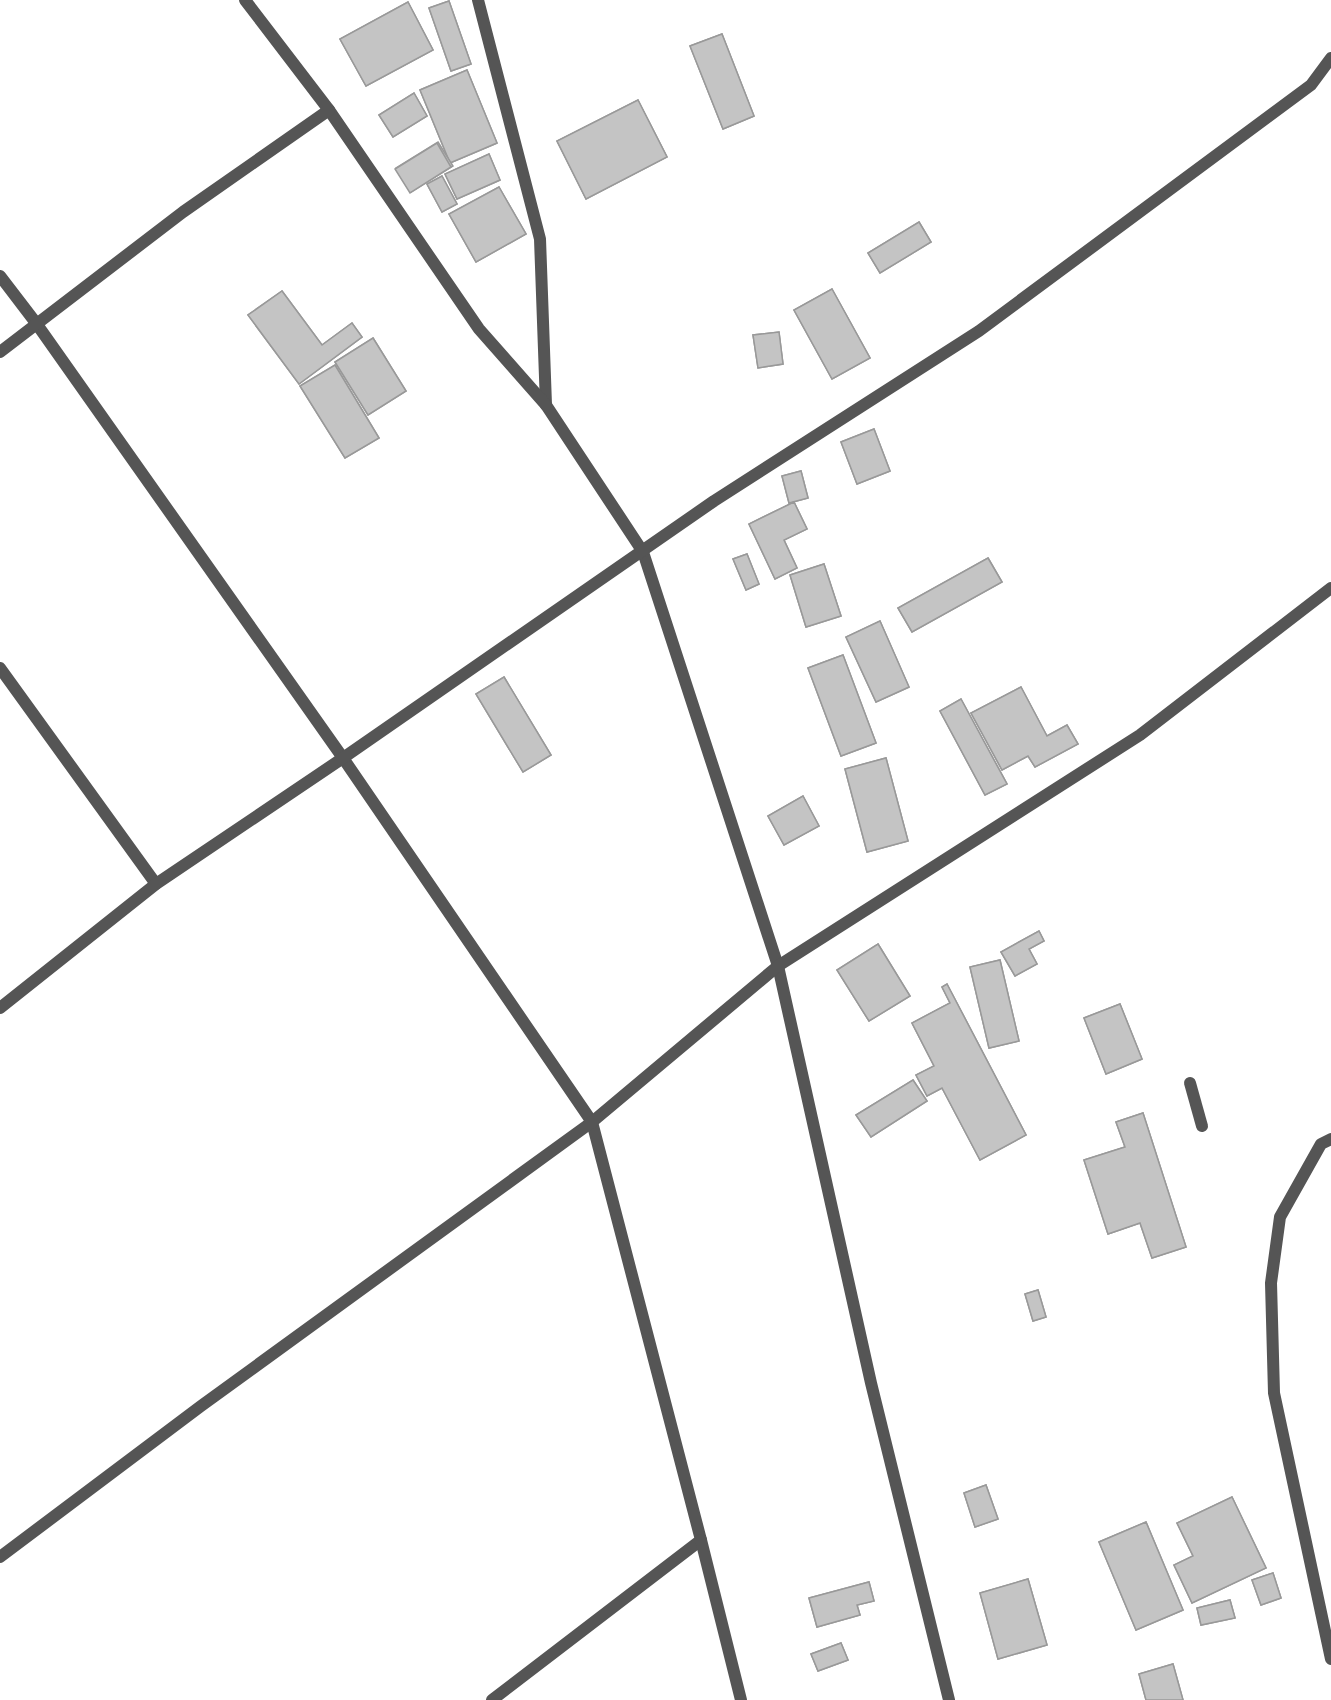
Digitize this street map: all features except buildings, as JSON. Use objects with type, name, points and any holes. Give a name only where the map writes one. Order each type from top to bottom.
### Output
[{"type":"street","points":[[245,0],[329,110],[479,329],[546,405],[643,552],[778,966],[869,1372],[949,1700]]},
{"type":"street","points":[[478,0],[540,239],[546,405]]},
{"type":"street","points":[[0,1008],[156,884],[343,758],[714,501],[979,331],[1311,85],[1331,58]]},
{"type":"street","points":[[0,352],[183,212],[329,110]]},
{"type":"street","points":[[0,276],[343,758],[592,1122],[741,1700]]},
{"type":"street","points":[[0,1557],[201,1406],[592,1122],[778,966],[1140,735],[1331,588]]},
{"type":"street","points":[[0,668],[156,884]]},
{"type":"street","points":[[1190,1083],[1202,1126]]},
{"type":"street","points":[[1331,1139],[1321,1144],[1280,1217],[1271,1283],[1274,1393],[1331,1659]]},
{"type":"street","points":[[492,1700],[701,1540]]}]
